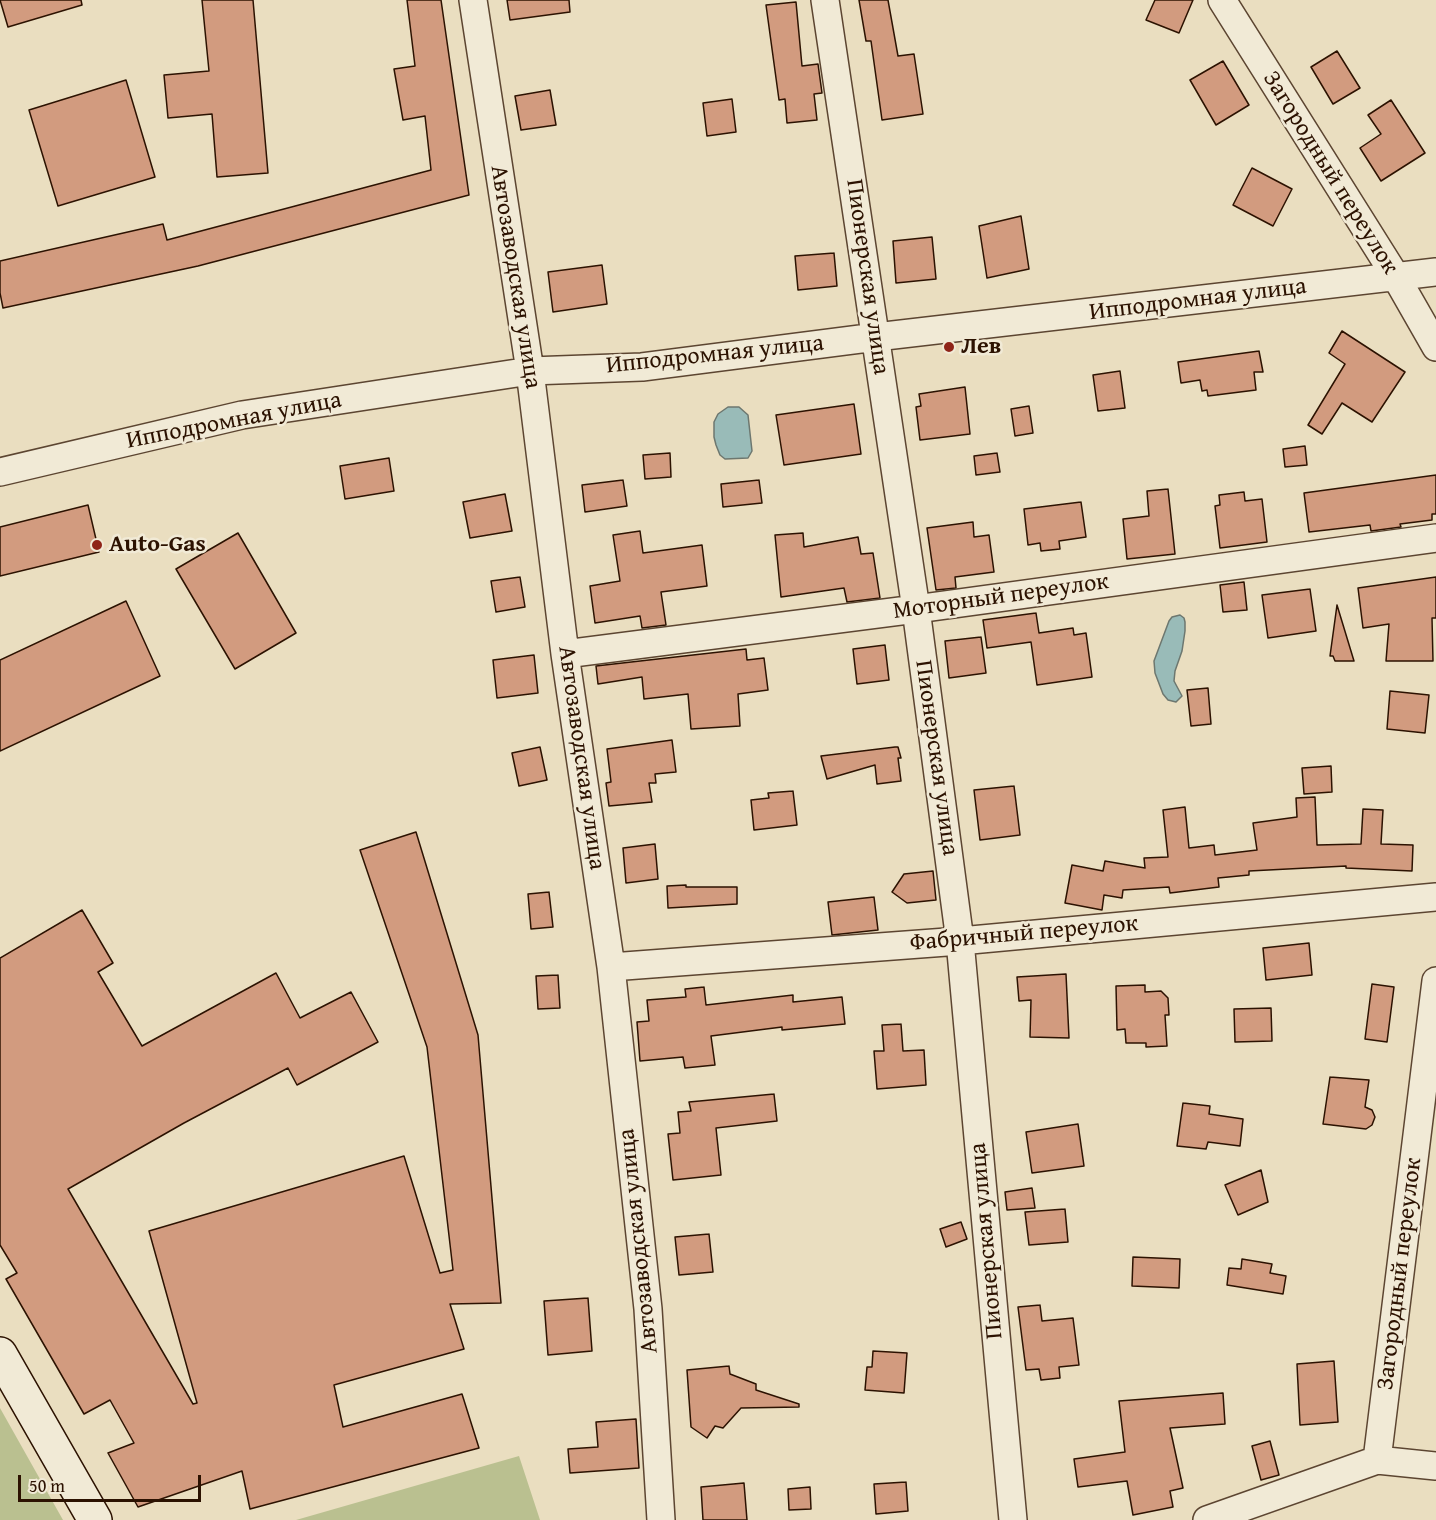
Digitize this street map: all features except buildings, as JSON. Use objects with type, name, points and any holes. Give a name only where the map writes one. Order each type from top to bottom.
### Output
[{"type":"main road","points":[[0,1354],[95,1520]]},
{"type":"street","name":"Автозаводская улица","points":[[473,0],[530,371],[565,654],[611,967],[648,1309],[661,1520]]},
{"type":"street","name":"Пионерская улица","points":[[825,0],[916,609],[960,941],[1013,1520]]},
{"type":"street","name":"Загородный переулок","points":[[1222,0],[1396,277],[1436,347]]},
{"type":"street","name":"Ипподромная улица","points":[[0,472],[242,415],[530,371],[642,367],[876,337],[1436,272]]},
{"type":"street","name":"Моторный переулок","points":[[565,654],[916,609],[1436,537]]},
{"type":"street","name":"Фабричный переулок","points":[[611,967],[960,941],[1436,897]]},
{"type":"street","name":"Загородный переулок","points":[[1377,1460],[1436,981]]},
{"type":"street","points":[[1207,1520],[1377,1460],[1436,1466]]},
{"type":"green space","points":[[0,1408],[63,1520],[0,1520]]},
{"type":"green space","points":[[519,1456],[540,1520],[296,1520]]},
{"type":"water","points":[[728,407],[739,407],[748,415],[752,451],[748,458],[725,459],[720,455],[716,445],[714,422],[718,414]]},
{"type":"water","points":[[1180,615],[1184,618],[1185,631],[1174,681],[1182,696],[1176,702],[1168,700],[1163,694],[1155,673],[1154,661],[1169,621],[1172,617]]},
{"type":"place","name":"Лев","points":[[949,347]]},
{"type":"place","name":"Auto-Gas","points":[[97,545]]}]
